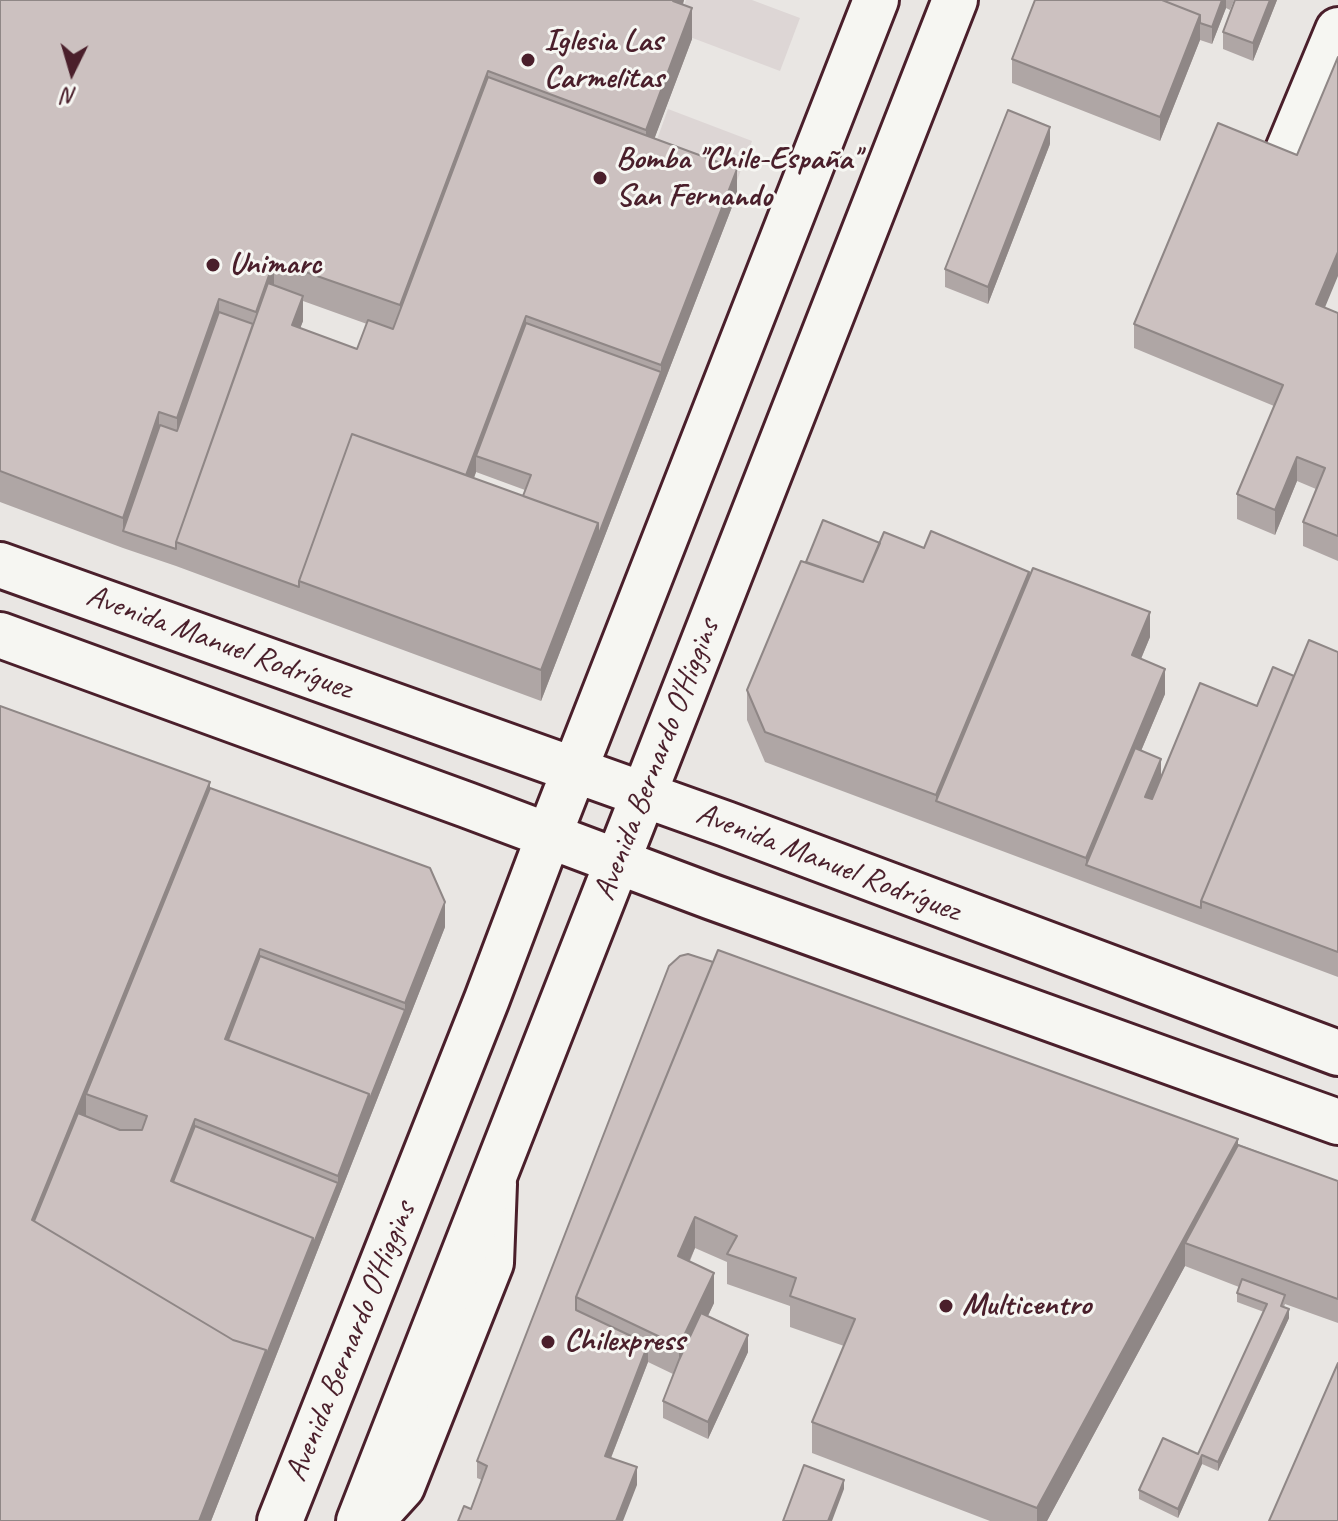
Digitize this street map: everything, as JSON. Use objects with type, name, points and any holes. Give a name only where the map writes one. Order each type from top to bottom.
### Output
[{"type":"main road","name":"Avenida Bernardo O'Higgins","points":[[280,1521],[470,1043],[876,0]]},
{"type":"main road","name":"Avenida Bernardo O'Higgins","points":[[359,1521],[955,0]]},
{"type":"main road","points":[[1283,162],[1338,30]]},
{"type":"main road","name":"Avenida Manuel Rodríguez","points":[[0,565],[644,795],[1338,1053]]},
{"type":"main road","points":[[0,635],[726,902],[1338,1122]]},
{"type":"main road","points":[[371,1521],[402,1487],[491,1263],[494,1178]]},
{"type":"shaded area","points":[[0,0],[1338,0],[1338,1521],[0,1521]]},
{"type":"shaded area","points":[[686,0],[752,0],[800,18],[780,71],[674,31]]},
{"type":"shaded area","points":[[668,109],[752,141],[733,191],[650,159]]},
{"type":"building","name":"Unimarc","points":[[0,0],[673,0],[692,8],[646,130],[488,71],[400,305],[274,261],[256,312],[219,299],[177,418],[159,412],[123,518],[0,471]]},
{"type":"building","points":[[1035,0],[1162,0],[1200,15],[1160,117],[1012,59]]},
{"type":"building","points":[[1162,0],[1222,0],[1212,27],[1200,23],[1200,15]]},
{"type":"building","points":[[1235,0],[1270,0],[1253,43],[1223,32]]},
{"type":"building","points":[[1338,57],[1338,252],[1316,304],[1338,313],[1338,536],[1303,522],[1325,468],[1297,457],[1275,510],[1237,494],[1283,385],[1134,324],[1218,123],[1297,155]]},
{"type":"building","points":[[488,77],[737,169],[661,365],[526,316],[466,475],[352,434],[299,587],[176,542],[268,283],[303,296],[292,325],[357,349],[368,320],[393,329]]},
{"type":"building","points":[[1008,110],[1050,127],[988,287],[945,269]]},
{"type":"building","points":[[219,312],[253,324],[176,549],[123,531],[160,425],[177,431]]},
{"type":"building","points":[[526,323],[661,372],[598,536],[598,523],[523,496],[531,475],[476,456]]},
{"type":"building","points":[[352,434],[598,523],[541,670],[299,581]]},
{"type":"building","points":[[823,520],[880,543],[863,582],[806,562]]},
{"type":"building","points":[[931,531],[1029,572],[936,795],[765,732],[747,690],[801,561],[863,582],[884,532],[924,548]]},
{"type":"building","points":[[1033,568],[1150,612],[1132,655],[1165,669],[1086,858],[936,801]]},
{"type":"building","points":[[1309,640],[1338,652],[1338,952],[1201,901]]},
{"type":"building","points":[[1273,667],[1294,676],[1201,901],[1201,908],[1086,865],[1135,748],[1161,759],[1145,797],[1152,799],[1200,683],[1257,706]]},
{"type":"building","points":[[0,706],[210,782],[32,1220],[233,1340],[266,1350],[199,1521],[0,1521]]},
{"type":"building","points":[[210,788],[430,868],[445,902],[405,1003],[260,949],[225,1039],[369,1094],[338,1176],[195,1119],[171,1181],[313,1238],[266,1356],[266,1350],[233,1340],[34,1221],[78,1113],[120,1130],[142,1130],[147,1116],[86,1094]]},
{"type":"building","points":[[718,950],[1238,1139],[1037,1508],[812,1422],[855,1319],[790,1296],[796,1278],[727,1254],[737,1236],[695,1217],[678,1256],[714,1273],[679,1346],[576,1297]]},
{"type":"building","points":[[688,954],[713,962],[576,1297],[576,1310],[648,1344],[605,1456],[637,1467],[616,1521],[458,1521],[464,1506],[471,1509],[487,1466],[477,1461],[669,966],[680,956]]},
{"type":"building","points":[[260,956],[405,1010],[369,1101],[369,1094],[228,1040]]},
{"type":"building","points":[[195,1126],[338,1183],[313,1245],[313,1238],[173,1182]]},
{"type":"building","points":[[1238,1145],[1338,1181],[1338,1299],[1185,1243]]},
{"type":"building","points":[[1242,1279],[1285,1295],[1281,1306],[1289,1309],[1218,1462],[1202,1455],[1178,1509],[1139,1490],[1163,1438],[1198,1454],[1267,1304],[1237,1293]]},
{"type":"building","points":[[701,1313],[748,1335],[708,1422],[663,1401]]},
{"type":"building","points":[[1338,1363],[1338,1521],[1269,1521]]},
{"type":"building","points":[[804,1465],[844,1480],[828,1521],[783,1521]]},
{"type":"place","name":"Iglesia Las Carmelitas","points":[[528,60]]},
{"type":"place","name":"Bomba \"Chile-España\" San Fernando","points":[[600,178]]},
{"type":"place","name":"Unimarc","points":[[213,265]]},
{"type":"place","name":"Multicentro","points":[[946,1306]]},
{"type":"place","name":"Chilexpress","points":[[548,1342]]}]
